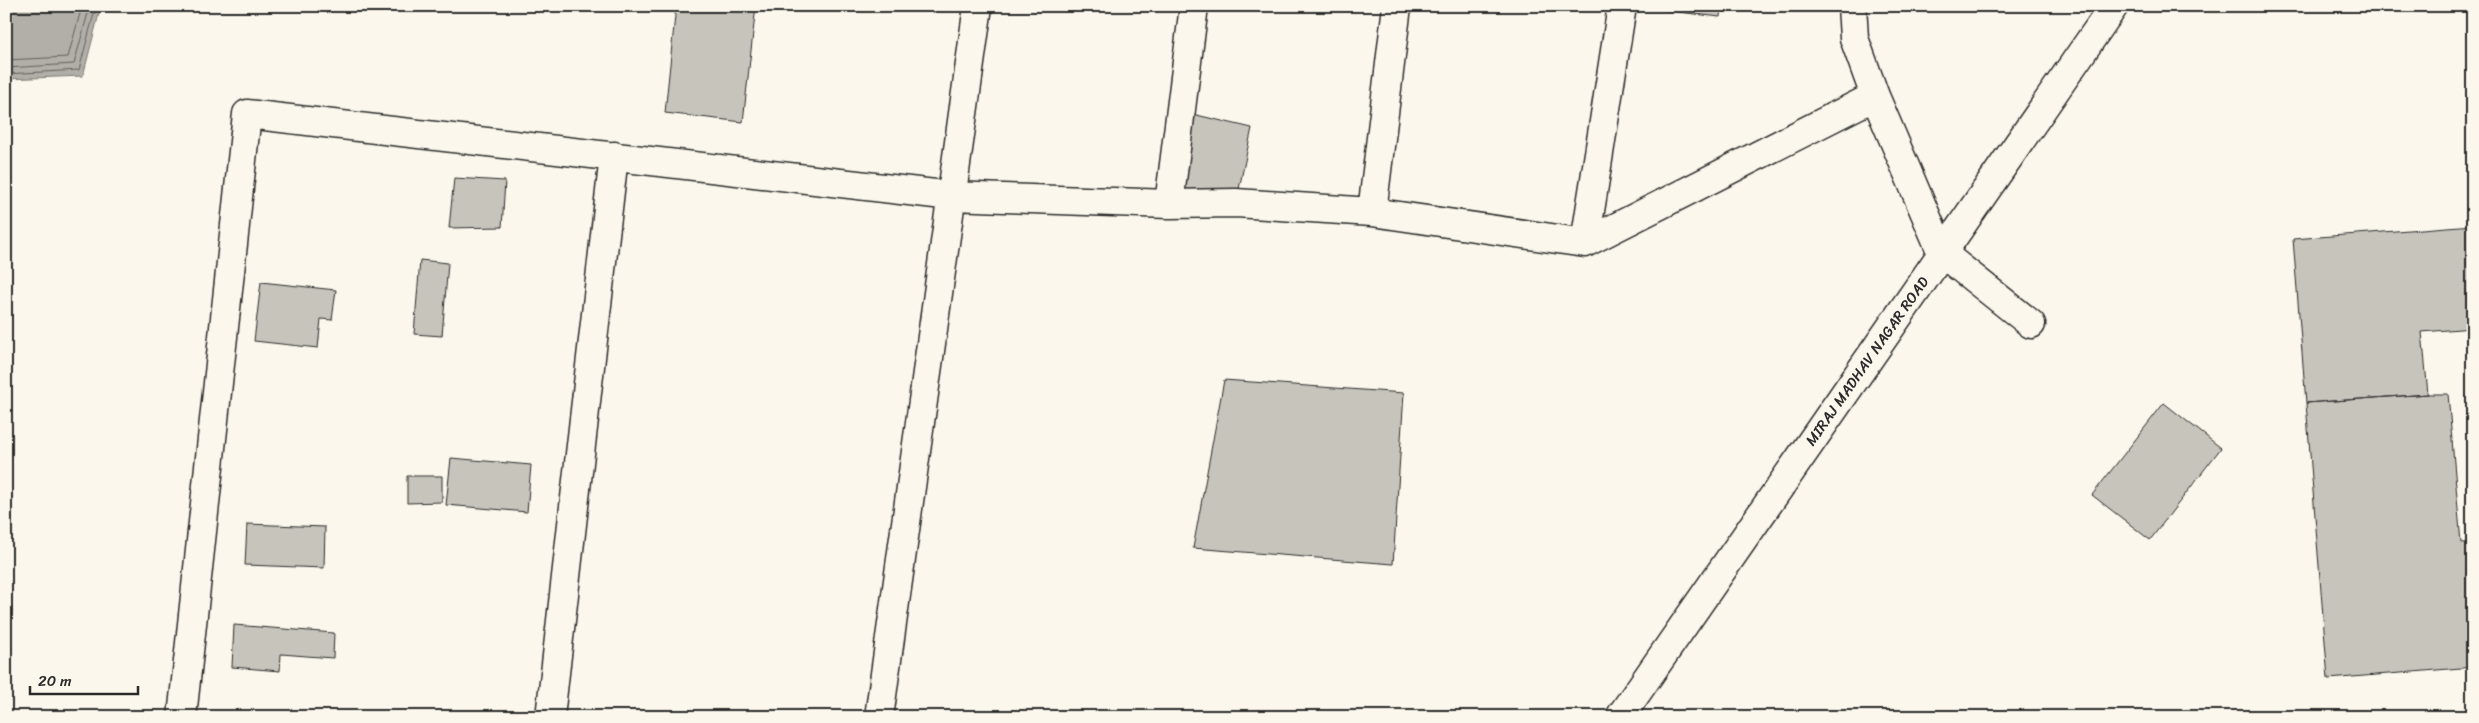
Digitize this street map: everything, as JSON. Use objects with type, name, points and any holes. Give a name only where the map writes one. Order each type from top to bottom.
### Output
[{"type":"street","points":[[879,717],[978,6]]},
{"type":"street","points":[[1169,204],[1194,6]]},
{"type":"street","points":[[1372,212],[1397,6]]},
{"type":"street","points":[[1585,243],[1622,6]]},
{"type":"street","points":[[1852,6],[1854,38],[1876,96],[1942,253],[2031,324]]},
{"type":"street","name":"MIRAJ MADHAV NAGAR ROAD","points":[[1620,717],[2114,6]]},
{"type":"street","points":[[182,717],[247,114],[952,196],[1169,204],[1236,203],[1372,212],[1585,243],[1876,96]]},
{"type":"street","points":[[550,717],[614,156]]},
{"type":"water","points":[[6,6],[101,6],[83,76],[6,79]]},
{"type":"building","points":[[676,6],[756,6],[743,122],[665,113]]},
{"type":"building","points":[[1628,6],[1721,6],[1720,17]]},
{"type":"building","points":[[1188,113],[1252,128],[1236,203],[1172,189]]},
{"type":"building","points":[[454,178],[505,181],[502,227],[449,228]]},
{"type":"building","points":[[2473,225],[2473,328],[2422,332],[2428,394],[2306,403],[2293,239]]},
{"type":"building","points":[[420,260],[448,263],[442,336],[414,334]]},
{"type":"building","points":[[261,282],[336,290],[332,320],[321,319],[318,348],[254,341]]},
{"type":"building","points":[[1224,380],[1404,393],[1393,564],[1193,548]]},
{"type":"building","points":[[2448,394],[2461,543],[2473,542],[2473,667],[2328,679],[2306,403]]},
{"type":"building","points":[[2164,403],[2221,448],[2150,540],[2092,495]]},
{"type":"building","points":[[451,458],[531,465],[527,512],[446,505]]},
{"type":"building","points":[[407,476],[442,476],[442,502],[407,503]]},
{"type":"building","points":[[247,524],[325,527],[324,568],[245,565]]},
{"type":"building","points":[[234,625],[334,633],[333,658],[281,654],[280,671],[232,667]]}]
